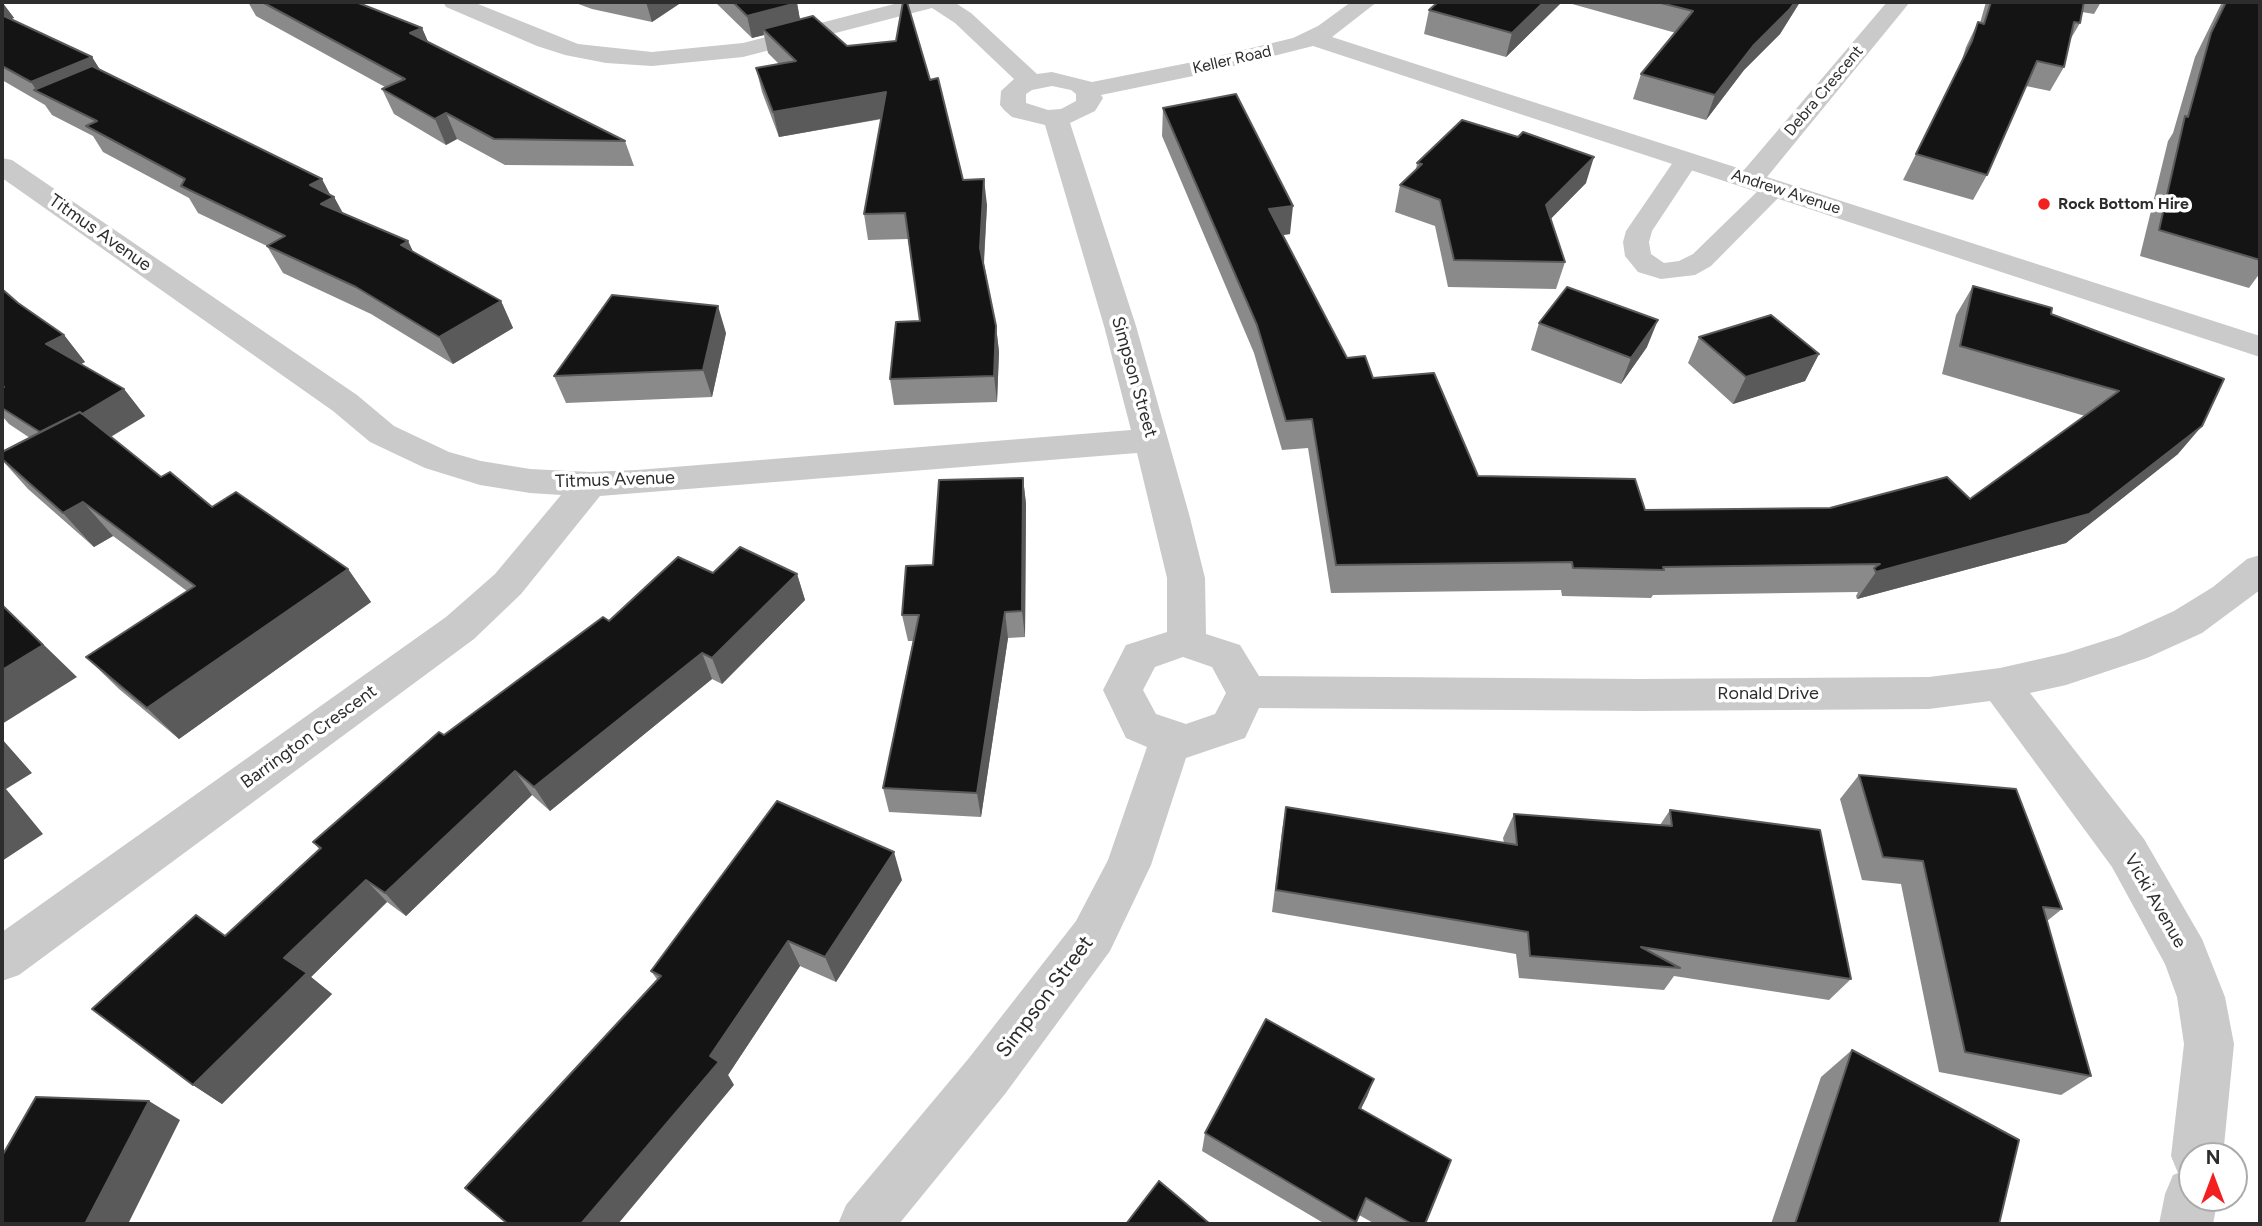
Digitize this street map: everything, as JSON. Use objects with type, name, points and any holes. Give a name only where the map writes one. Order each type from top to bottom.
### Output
[{"type":"street","points":[[454,2],[545,41],[574,50],[642,59],[691,57],[743,50],[929,2]]},
{"type":"street","points":[[939,2],[963,18],[1031,82]]},
{"type":"street","name":"Keller Road","points":[[1087,90],[1262,53],[1311,38],[1326,31],[1366,2]]},
{"type":"street","name":"Debra Crescent","points":[[1762,184],[1899,2]]},
{"type":"street","name":"Andrew Avenue","points":[[1311,38],[2260,347]]},
{"type":"street","points":[[1064,80],[1087,90],[1090,98],[1086,106],[1077,112],[1056,118],[1035,117],[1021,112],[1013,104],[1012,98],[1014,91],[1031,82],[1064,80]]},
{"type":"street","name":"Simpson Street","points":[[1056,118],[1152,440],[1186,578],[1187,642]]},
{"type":"street","name":"Titmus Avenue","points":[[2,166],[345,403],[382,434],[437,460],[480,473],[530,481],[590,484],[1152,440]]},
{"type":"street","name":"Barrington Crescent","points":[[2,959],[460,628],[508,584],[590,484]]},
{"type":"street","name":"Ronald Drive","points":[[1247,692],[1640,695],[1928,693],[2000,684],[2066,669],[2133,647],[2188,622],[2226,597],[2260,569]]},
{"type":"street","points":[[1187,642],[1226,656],[1247,692],[1230,726],[1186,741],[1171,739],[1141,726],[1123,690],[1140,656],[1187,642]]},
{"type":"street","name":"Vicki Avenue","points":[[2000,684],[2128,853],[2185,955],[2201,998],[2209,1044],[2198,1142]]},
{"type":"street","name":"Simpson Street","points":[[866,1224],[987,1076],[1093,936],[1129,865],[1171,739]]},
{"type":"lane","name":"Debra Crescent","points":[[1687,160],[1639,231],[1636,242],[1638,256],[1648,266],[1661,271],[1685,268],[1702,260],[1762,184]]},
{"type":"building","points":[[262,2],[356,2],[422,28],[410,33],[625,141],[494,139],[446,113],[435,119],[382,89],[405,79]]},
{"type":"building","points":[[733,2],[796,2],[797,3],[747,16]]},
{"type":"building","points":[[903,2],[907,2],[930,80],[938,78],[963,180],[984,179],[980,248],[996,326],[994,376],[890,379],[896,322],[920,321],[905,213],[864,214],[886,92],[773,112],[756,68],[796,61],[763,29],[813,16],[847,46],[896,41]]},
{"type":"building","points":[[1438,2],[1544,2],[1512,33],[1429,10]]},
{"type":"building","points":[[1657,2],[1795,2],[1753,46],[1715,95],[1641,74],[1693,11]]},
{"type":"building","points":[[1991,2],[2084,2],[2080,23],[2074,22],[2064,67],[2037,61],[1987,175],[1916,154],[1972,41],[1978,22],[1984,24]]},
{"type":"building","points":[[2226,2],[2260,2],[2260,260],[2159,230],[2185,116],[2188,117],[2211,33]]},
{"type":"building","points":[[2,15],[92,57],[31,82],[2,66]]},
{"type":"building","points":[[92,66],[322,179],[310,185],[334,197],[321,204],[408,241],[401,245],[501,301],[439,337],[356,287],[267,246],[285,236],[181,186],[185,179],[86,126],[97,121],[34,90]]},
{"type":"building","points":[[1236,94],[1293,206],[1269,209],[1347,358],[1365,356],[1373,378],[1434,373],[1478,476],[1635,479],[1645,510],[1830,508],[1947,477],[1970,499],[2119,391],[1960,346],[1973,286],[2052,308],[2051,314],[2224,379],[2202,426],[2089,514],[1876,572],[1874,568],[1880,564],[1663,567],[1664,570],[1573,568],[1572,562],[1336,565],[1312,419],[1286,421],[1257,325],[1163,108]]},
{"type":"building","points":[[1462,120],[1518,137],[1523,132],[1594,157],[1546,205],[1565,262],[1454,260],[1440,200],[1400,185],[1422,164],[1417,163]]},
{"type":"building","points":[[1567,287],[1658,320],[1631,358],[1539,323]]},
{"type":"building","points":[[2,289],[64,335],[46,344],[124,389],[82,414],[80,412],[40,432],[2,408]]},
{"type":"building","points":[[612,295],[718,306],[703,370],[554,376]]},
{"type":"building","points":[[1771,315],[1819,354],[1746,377],[1699,337]]},
{"type":"building","points":[[80,412],[161,477],[170,472],[212,507],[236,492],[348,569],[147,708],[86,657],[195,586],[83,502],[63,513],[2,459],[2,452]]},
{"type":"building","points":[[1023,478],[1022,611],[1005,612],[977,793],[883,788],[919,615],[902,615],[906,566],[933,565],[939,480]]},
{"type":"building","points":[[740,547],[797,574],[712,658],[702,653],[534,787],[515,771],[385,893],[366,880],[284,958],[307,973],[193,1085],[92,1009],[196,915],[225,936],[321,848],[313,842],[439,732],[444,735],[603,617],[609,621],[678,557],[713,573]]},
{"type":"building","points":[[2,605],[43,645],[2,670]]},
{"type":"building","points":[[1859,775],[2016,789],[2062,909],[2043,907],[2091,1076],[1965,1052],[1923,861],[1883,857]]},
{"type":"building","points":[[777,801],[894,852],[825,957],[788,941],[710,1056],[719,1062],[581,1224],[508,1224],[465,1188],[661,976],[651,971]]},
{"type":"building","points":[[1286,807],[1517,845],[1514,814],[1672,826],[1670,810],[1820,830],[1851,979],[1641,947],[1680,968],[1530,956],[1528,932],[1276,890]]},
{"type":"building","points":[[1266,1019],[1374,1079],[1359,1108],[1451,1160],[1425,1224],[1412,1224],[1366,1198],[1356,1222],[1205,1133]]},
{"type":"building","points":[[1852,1050],[2019,1140],[1999,1224],[1795,1224]]},
{"type":"building","points":[[36,1097],[149,1101],[85,1224],[2,1224],[2,1156]]},
{"type":"building","points":[[1159,1181],[1210,1224],[1126,1224]]},
{"type":"place","name":"Rock Bottom Hire","points":[[2044,204]]}]
